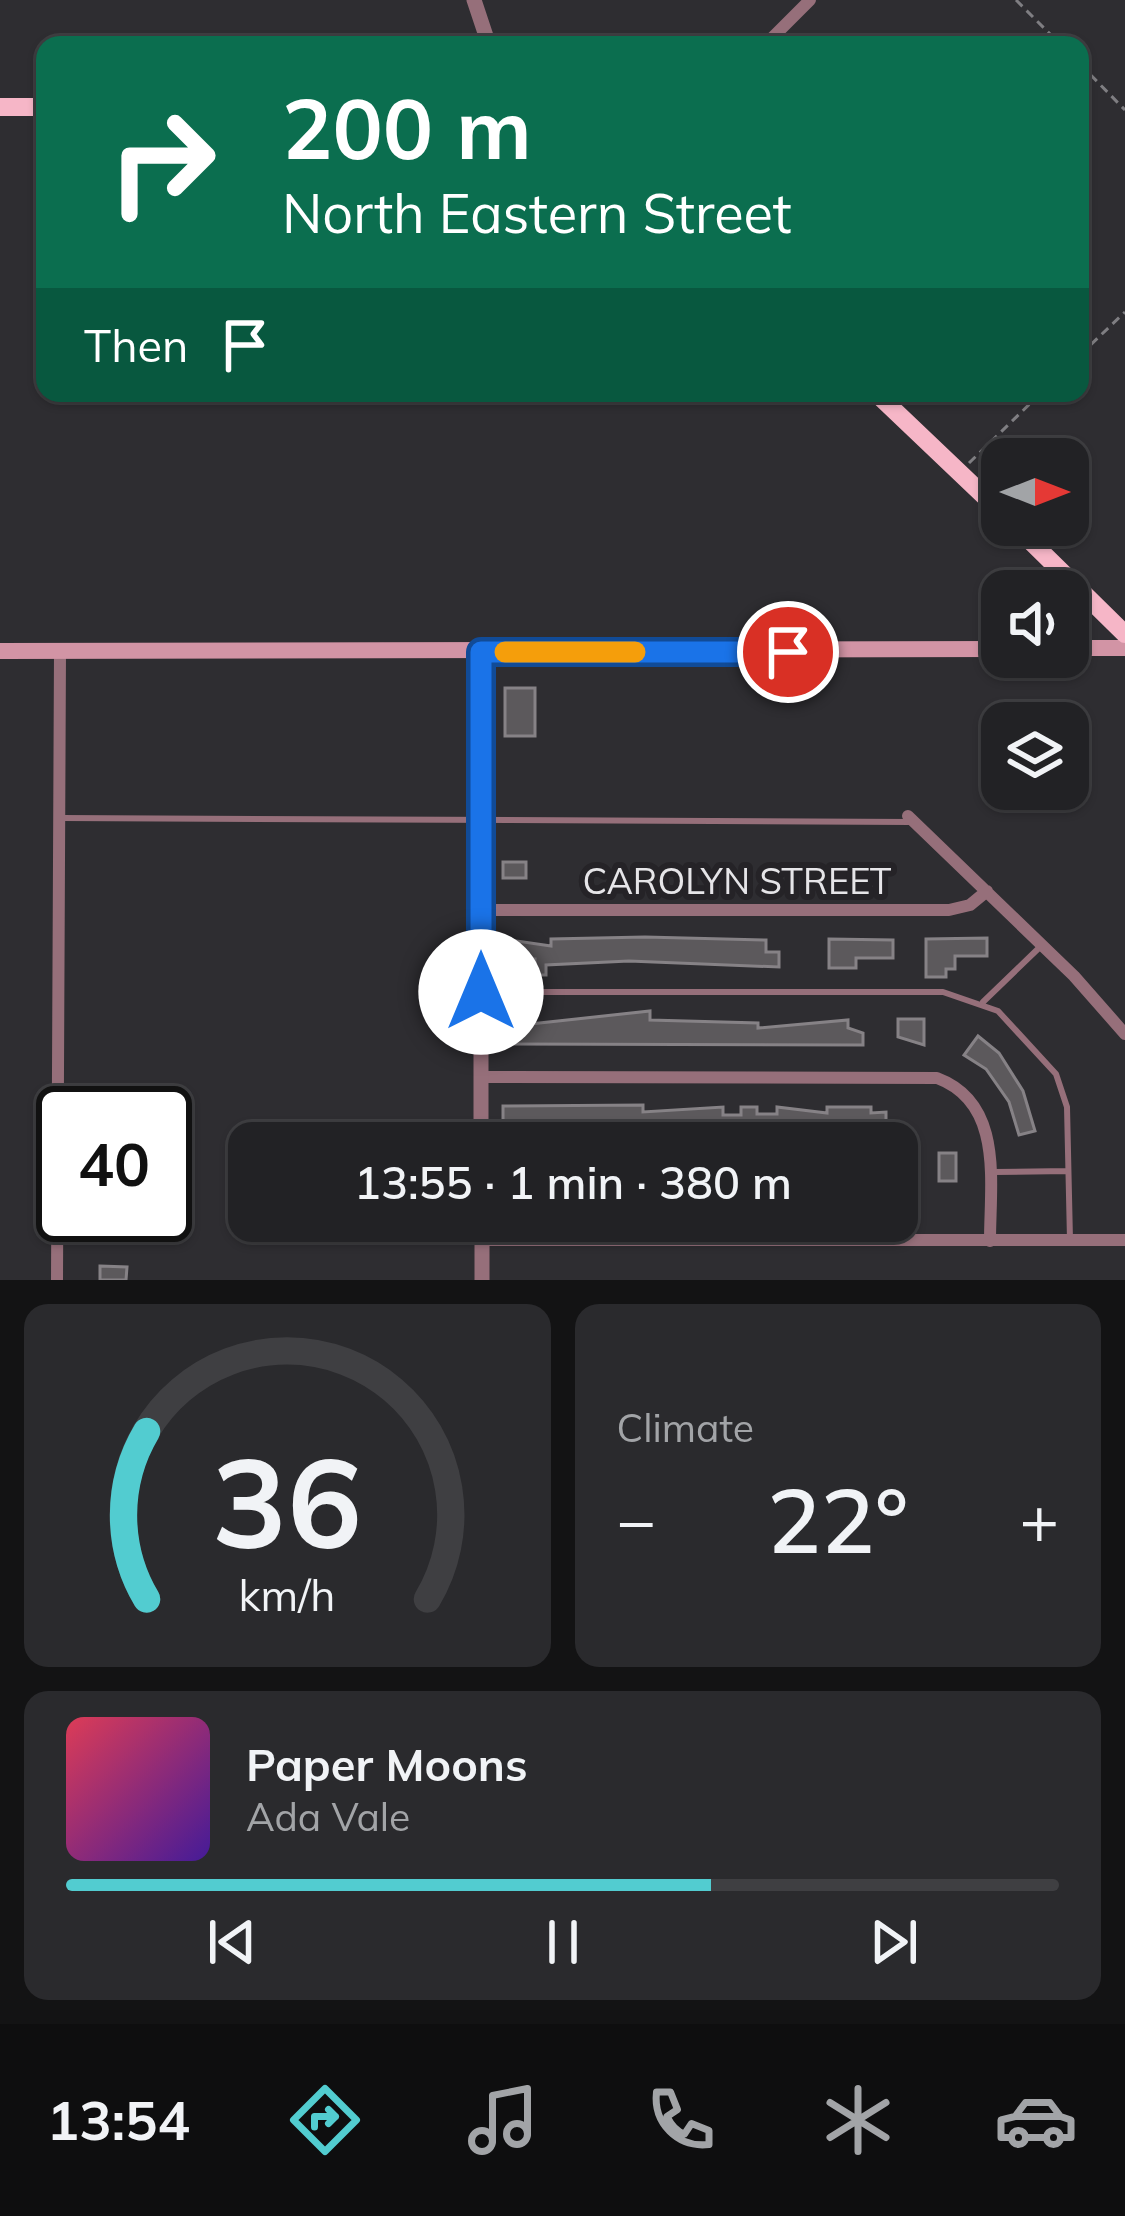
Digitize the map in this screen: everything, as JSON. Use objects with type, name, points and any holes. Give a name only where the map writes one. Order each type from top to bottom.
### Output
[{"type":"main road","points":[[0,106],[36,107]]},
{"type":"main road","points":[[885,402],[981,492]]},
{"type":"main road","points":[[1035,546],[1125,634]]},
{"type":"main road","points":[[1089,648],[1125,648]]},
{"type":"main road","points":[[0,651],[981,649]]},
{"type":"street","points":[[474,0],[486,36]]},
{"type":"street","points":[[774,36],[810,0]]},
{"type":"street","points":[[57,1280],[60,652]]},
{"type":"street","points":[[481,652],[482,1122]]},
{"type":"street","points":[[912,819],[1042,944],[1125,1034]]},
{"type":"street","name":"CAROLYN STREET","points":[[481,910],[950,910],[970,905],[987,891]]},
{"type":"street","points":[[481,1077],[938,1078],[962,1090],[978,1109],[989,1142],[990,1240]]},
{"type":"street","points":[[918,1240],[1125,1240]]},
{"type":"street","points":[[482,1242],[482,1280]]},
{"type":"lane","points":[[58,818],[482,824],[912,819]]},
{"type":"lane","points":[[983,1002],[1042,944]]},
{"type":"lane","points":[[481,992],[943,992],[983,1002],[1017,1031],[1064,1090],[1070,1240]]},
{"type":"lane","points":[[990,1172],[1068,1172]]},
{"type":"path","points":[[1016,0],[1052,36]]},
{"type":"path","points":[[1089,73],[1125,110]]},
{"type":"path","points":[[1089,346],[1125,312]]},
{"type":"path","points":[[960,471],[1032,402]]},
{"type":"building","points":[[505,688],[535,688],[535,736],[505,736]]},
{"type":"building","points":[[503,862],[526,862],[526,878],[503,878]]},
{"type":"building","points":[[987,938],[987,956],[955,956],[955,969],[946,969],[946,977],[926,977],[926,939]]},
{"type":"building","points":[[503,939],[551,946],[551,939],[766,940],[766,952],[779,952],[779,967],[629,961],[546,965],[546,975],[535,975],[535,959],[503,959]]},
{"type":"building","points":[[829,939],[893,940],[893,958],[856,958],[856,968],[829,968]]},
{"type":"building","points":[[498,1010],[509,1011],[508,1019],[530,1019],[530,1024],[650,1011],[650,1020],[758,1023],[758,1028],[848,1020],[848,1028],[863,1033],[863,1045],[504,1044]]},
{"type":"building","points":[[898,1019],[924,1019],[924,1045],[898,1037]]},
{"type":"building","points":[[978,1036],[999,1053],[1023,1091],[1035,1131],[1019,1135],[1009,1102],[986,1069],[964,1055]]},
{"type":"building","points":[[643,1105],[643,1112],[723,1107],[723,1115],[741,1115],[741,1107],[757,1107],[757,1114],[777,1114],[777,1107],[827,1113],[827,1107],[871,1107],[871,1113],[886,1112],[886,1122],[503,1122],[503,1106]]},
{"type":"building","points":[[939,1153],[956,1153],[956,1181],[939,1181]]},
{"type":"building","points":[[100,1266],[127,1267],[126,1280],[100,1280]]},
{"type":"slow traffic","points":[[505,652],[635,652]]},
{"type":"route","points":[[481,992],[481,652],[788,652]]}]
